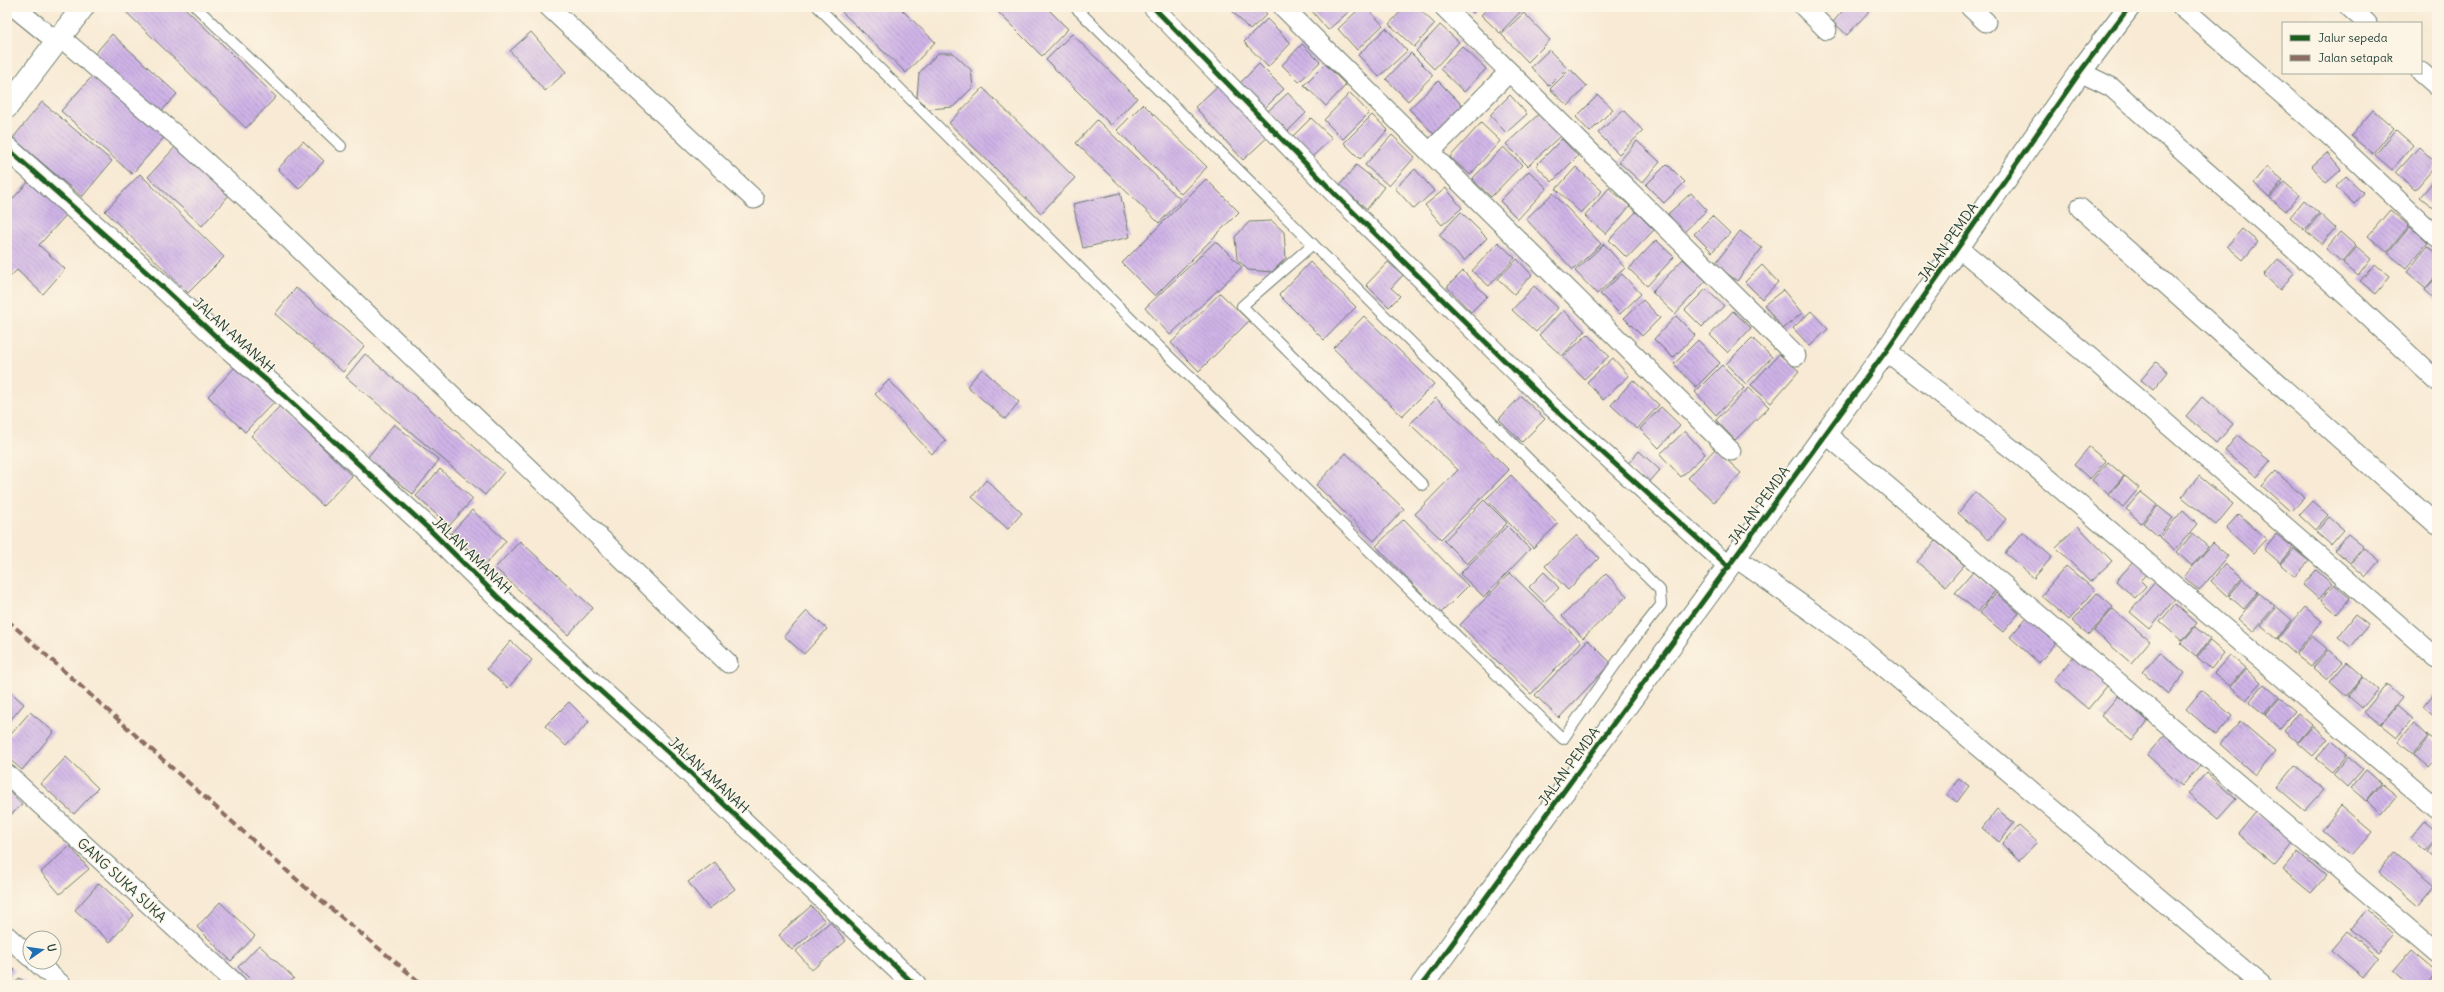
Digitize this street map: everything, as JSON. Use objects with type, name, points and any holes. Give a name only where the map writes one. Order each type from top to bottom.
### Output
[{"type":"street","points":[[14,7],[59,39],[184,142],[246,198],[545,484],[728,663]]},
{"type":"street","points":[[7,107],[83,7]]},
{"type":"street","points":[[550,7],[754,199]]},
{"type":"street","points":[[1152,7],[1343,202],[1551,406],[1732,562],[1856,644],[2262,985]]},
{"type":"street","points":[[1283,7],[1731,451]]},
{"type":"street","points":[[1444,7],[1796,356]]},
{"type":"street","points":[[1804,7],[1827,30]]},
{"type":"street","points":[[1970,7],[1986,22]]},
{"type":"street","name":"JALAN PEMDA","points":[[1422,985],[1826,434],[1959,248],[2080,72],[2129,7]]},
{"type":"street","points":[[2182,7],[2331,136],[2437,237]]},
{"type":"street","points":[[2349,7],[2366,22]]},
{"type":"street","points":[[1430,152],[1509,72]]},
{"type":"street","points":[[2080,72],[2111,87],[2352,301],[2437,381]]},
{"type":"street","points":[[2422,73],[2437,86]]},
{"type":"street","name":"JALAN AMANAH","points":[[7,148],[153,278],[224,344],[286,397],[418,519],[511,610],[692,774],[915,985]]},
{"type":"street","points":[[2080,208],[2437,525]]},
{"type":"street","points":[[1959,248],[2092,359],[2437,658]]},
{"type":"street","points":[[1886,351],[2035,467],[2437,809]]},
{"type":"street","points":[[1826,434],[2437,952]]},
{"type":"street","name":"GANG SUKA SUKA","points":[[7,774],[238,985]]},
{"type":"street","points":[[7,936],[22,949]]},
{"type":"street","points":[[45,970],[62,985]]},
{"type":"lane","points":[[196,7],[341,146]]},
{"type":"lane","points":[[818,7],[1142,330],[1563,739],[1627,648],[1661,605],[1660,590],[1075,7]]},
{"type":"lane","points":[[1313,244],[1242,306],[1423,485]]},
{"type":"building","points":[[121,7],[184,7],[276,97],[246,128]]},
{"type":"building","points":[[846,7],[899,7],[935,42],[906,73],[841,11]]},
{"type":"building","points":[[993,7],[1046,7],[1068,29],[1042,56]]},
{"type":"building","points":[[1238,7],[1260,7],[1267,14],[1250,30],[1233,12]]},
{"type":"building","points":[[1315,7],[1353,8],[1328,30],[1311,10]]},
{"type":"building","points":[[1361,7],[1366,7],[1383,25],[1357,50],[1338,29]]},
{"type":"building","points":[[1405,7],[1417,7],[1435,24],[1414,47],[1389,24]]},
{"type":"building","points":[[1466,7],[1478,7],[1473,13]]},
{"type":"building","points":[[1489,7],[1525,7],[1500,33],[1481,15]]},
{"type":"building","points":[[1846,7],[1873,7],[1847,35],[1833,22]]},
{"type":"building","points":[[1524,13],[1550,40],[1528,62],[1501,34]]},
{"type":"building","points":[[1267,19],[1291,43],[1268,67],[1244,42]]},
{"type":"building","points":[[1440,25],[1459,42],[1434,69],[1416,51]]},
{"type":"building","points":[[1386,28],[1407,51],[1379,77],[1358,55]]},
{"type":"building","points":[[531,32],[566,72],[545,91],[510,51]]},
{"type":"building","points":[[112,34],[177,94],[158,115],[93,56]]},
{"type":"building","points":[[1072,34],[1137,98],[1111,125],[1046,60]]},
{"type":"building","points":[[1302,44],[1320,62],[1299,82],[1282,65]]},
{"type":"building","points":[[1462,46],[1486,69],[1464,92],[1440,69]]},
{"type":"building","points":[[1549,50],[1567,68],[1549,86],[1531,67]]},
{"type":"building","points":[[938,53],[953,53],[971,70],[973,87],[953,107],[929,109],[917,97],[919,73]]},
{"type":"building","points":[[1411,53],[1433,75],[1408,101],[1386,79]]},
{"type":"building","points":[[1259,64],[1284,89],[1264,109],[1239,84]]},
{"type":"building","points":[[1325,64],[1346,85],[1326,106],[1304,85]]},
{"type":"building","points":[[1570,69],[1587,86],[1568,106],[1550,89]]},
{"type":"building","points":[[96,72],[166,135],[132,174],[61,111]]},
{"type":"building","points":[[1438,81],[1464,107],[1436,136],[1409,109]]},
{"type":"building","points":[[1222,82],[1271,134],[1243,160],[1195,107]]},
{"type":"building","points":[[983,88],[1075,178],[1041,213],[949,123]]},
{"type":"building","points":[[1288,93],[1306,113],[1287,132],[1268,111]]},
{"type":"building","points":[[1350,93],[1369,113],[1343,139],[1324,120]]},
{"type":"building","points":[[1510,95],[1527,114],[1506,133],[1490,115]]},
{"type":"building","points":[[1598,95],[1613,109],[1590,132],[1576,117]]},
{"type":"building","points":[[42,102],[112,161],[82,197],[13,138]]},
{"type":"building","points":[[1143,104],[1207,167],[1181,194],[1117,130]]},
{"type":"building","points":[[1623,110],[1643,131],[1619,154],[1598,133]]},
{"type":"building","points":[[2373,110],[2394,128],[2373,154],[2351,136]]},
{"type":"building","points":[[1540,113],[1561,135],[1528,166],[1506,144]]},
{"type":"building","points":[[1372,115],[1388,130],[1360,159],[1344,143]]},
{"type":"building","points":[[1311,118],[1332,138],[1312,157],[1292,137]]},
{"type":"building","points":[[1097,120],[1181,200],[1159,223],[1076,143]]},
{"type":"building","points":[[1481,123],[1500,141],[1470,175],[1450,157]]},
{"type":"building","points":[[2396,130],[2413,145],[2392,170],[2375,155]]},
{"type":"building","points":[[1392,135],[1415,157],[1389,186],[1365,165]]},
{"type":"building","points":[[1562,139],[1578,156],[1552,182],[1536,165]]},
{"type":"building","points":[[303,141],[324,161],[299,189],[278,169]]},
{"type":"building","points":[[1637,141],[1660,162],[1642,183],[1619,162]]},
{"type":"building","points":[[176,146],[230,194],[202,226],[148,177]]},
{"type":"building","points":[[1503,147],[1522,165],[1491,197],[1472,179]]},
{"type":"building","points":[[2419,147],[2437,164],[2415,190],[2396,173]]},
{"type":"building","points":[[2327,153],[2341,170],[2326,183],[2312,166]]},
{"type":"building","points":[[1667,164],[1685,182],[1664,203],[1646,185]]},
{"type":"building","points":[[1356,165],[1384,187],[1367,209],[1339,186]]},
{"type":"building","points":[[1576,167],[1602,191],[1581,213],[1556,189]]},
{"type":"building","points":[[2267,167],[2283,180],[2269,197],[2254,183]]},
{"type":"building","points":[[1415,169],[1434,191],[1414,209],[1395,188]]},
{"type":"building","points":[[1529,171],[1547,188],[1518,219],[1500,201]]},
{"type":"building","points":[[140,174],[224,257],[188,293],[105,211]]},
{"type":"building","points":[[2346,176],[2364,193],[2354,204],[2336,187]]},
{"type":"building","points":[[2437,177],[2437,209],[2436,210],[2420,197]]},
{"type":"building","points":[[31,179],[68,213],[39,245],[65,269],[43,294],[17,270],[7,280],[7,205]]},
{"type":"building","points":[[1206,179],[1239,212],[1155,296],[1122,263]]},
{"type":"building","points":[[2284,182],[2299,195],[2286,211],[2270,198]]},
{"type":"building","points":[[1446,188],[1462,208],[1442,225],[1425,205]]},
{"type":"building","points":[[1609,188],[1630,206],[1606,234],[1585,216]]},
{"type":"building","points":[[1120,193],[1130,237],[1083,248],[1073,204]]},
{"type":"building","points":[[1553,193],[1601,244],[1573,270],[1526,219]]},
{"type":"building","points":[[1691,193],[1707,210],[1684,232],[1668,214]]},
{"type":"building","points":[[2304,200],[2319,213],[2304,230],[2290,217]]},
{"type":"building","points":[[2390,210],[2409,226],[2387,252],[2368,236]]},
{"type":"building","points":[[1461,212],[1487,238],[1464,261],[1439,235]]},
{"type":"building","points":[[1636,212],[1654,230],[1627,258],[1609,240]]},
{"type":"building","points":[[2320,214],[2335,228],[2322,244],[2306,231]]},
{"type":"building","points":[[1712,216],[1730,233],[1712,252],[1694,234]]},
{"type":"building","points":[[1272,221],[1284,232],[1286,258],[1272,272],[1248,270],[1237,259],[1235,237],[1249,222]]},
{"type":"building","points":[[2410,227],[2428,243],[2406,268],[2388,253]]},
{"type":"building","points":[[2242,229],[2258,242],[2243,260],[2227,246]]},
{"type":"building","points":[[1740,231],[1762,248],[1737,281],[1715,264]]},
{"type":"building","points":[[2340,232],[2356,246],[2342,262],[2326,249]]},
{"type":"building","points":[[1656,240],[1674,257],[1647,286],[1629,269]]},
{"type":"building","points":[[1216,241],[1242,267],[1170,335],[1145,308]]},
{"type":"building","points":[[1498,242],[1515,258],[1489,286],[1472,271]]},
{"type":"building","points":[[1604,244],[1625,268],[1597,294],[1575,271]]},
{"type":"building","points":[[2428,246],[2437,253],[2437,275],[2426,288],[2407,272]]},
{"type":"building","points":[[2357,247],[2371,259],[2358,276],[2343,263]]},
{"type":"building","points":[[1517,259],[1532,275],[1514,294],[1498,279]]},
{"type":"building","points":[[1683,259],[1706,281],[1675,314],[1652,292]]},
{"type":"building","points":[[2278,259],[2294,273],[2280,290],[2264,275]]},
{"type":"building","points":[[1310,262],[1356,307],[1324,340],[1279,295]]},
{"type":"building","points":[[1388,262],[1403,275],[1391,288],[1400,296],[1389,307],[1366,285]]},
{"type":"building","points":[[2375,264],[2390,277],[2376,294],[2360,281]]},
{"type":"building","points":[[1762,265],[1778,282],[1762,299],[1745,282]]},
{"type":"building","points":[[1463,271],[1487,296],[1471,312],[1447,287]]},
{"type":"building","points":[[1622,274],[1641,294],[1620,314],[1600,294]]},
{"type":"building","points":[[2437,276],[2437,301],[2425,290]]},
{"type":"building","points":[[1534,286],[1558,308],[1536,332],[1512,310]]},
{"type":"building","points":[[296,288],[364,346],[343,372],[275,314]]},
{"type":"building","points":[[1706,289],[1724,306],[1702,327],[1685,310]]},
{"type":"building","points":[[1783,290],[1802,313],[1783,329],[1764,305]]},
{"type":"building","points":[[1220,293],[1249,321],[1199,371],[1171,343]]},
{"type":"building","points":[[1643,300],[1660,318],[1642,336],[1624,318]]},
{"type":"building","points":[[1563,310],[1585,331],[1562,356],[1539,335]]},
{"type":"building","points":[[1733,311],[1751,328],[1728,353],[1710,335]]},
{"type":"building","points":[[1811,311],[1828,329],[1810,346],[1793,328]]},
{"type":"building","points":[[1364,316],[1434,384],[1402,416],[1333,348]]},
{"type":"building","points":[[1676,316],[1695,335],[1673,358],[1654,339]]},
{"type":"building","points":[[1588,334],[1609,356],[1584,379],[1563,357]]},
{"type":"building","points":[[1752,338],[1772,357],[1746,384],[1726,364]]},
{"type":"building","points":[[1698,340],[1720,363],[1696,387],[1674,364]]},
{"type":"building","points":[[365,354],[504,472],[485,495],[346,377]]},
{"type":"building","points":[[1779,354],[1799,371],[1771,403],[1751,385]]},
{"type":"building","points":[[1613,358],[1629,376],[1603,400],[1587,382]]},
{"type":"building","points":[[2156,362],[2168,372],[2153,390],[2141,380]]},
{"type":"building","points":[[238,364],[275,401],[245,432],[208,396]]},
{"type":"building","points":[[1722,365],[1744,388],[1716,415],[1695,392]]},
{"type":"building","points":[[982,369],[1019,402],[1005,419],[967,386]]},
{"type":"building","points":[[889,380],[946,441],[932,454],[875,394]]},
{"type":"building","points":[[1633,380],[1659,405],[1637,429],[1611,405]]},
{"type":"building","points":[[1749,388],[1769,407],[1735,440],[1716,420]]},
{"type":"building","points":[[1521,396],[1545,419],[1522,442],[1499,419]]},
{"type":"building","points":[[2202,397],[2233,424],[2217,443],[2186,416]]},
{"type":"building","points":[[1436,398],[1509,470],[1441,539],[1415,514],[1458,470],[1410,424]]},
{"type":"building","points":[[280,406],[352,476],[323,506],[251,436]]},
{"type":"building","points":[[1661,407],[1680,425],[1659,448],[1640,429]]},
{"type":"building","points":[[394,424],[439,460],[413,494],[367,458]]},
{"type":"building","points":[[1685,431],[1705,454],[1681,477],[1660,454]]},
{"type":"building","points":[[2237,435],[2270,461],[2257,477],[2225,451]]},
{"type":"building","points":[[2089,447],[2106,461],[2090,479],[2074,465]]},
{"type":"building","points":[[1715,449],[1741,473],[1714,502],[1688,478]]},
{"type":"building","points":[[1639,451],[1660,470],[1647,485],[1626,466]]},
{"type":"building","points":[[1346,453],[1404,509],[1374,541],[1316,485]]},
{"type":"building","points":[[2108,462],[2124,476],[2108,494],[2092,480]]},
{"type":"building","points":[[440,469],[473,499],[449,526],[416,496]]},
{"type":"building","points":[[2276,471],[2304,498],[2291,512],[2262,486]]},
{"type":"building","points":[[1511,475],[1558,524],[1533,548],[1486,499]]},
{"type":"building","points":[[2125,476],[2139,488],[2123,507],[2109,495]]},
{"type":"building","points":[[2199,476],[2233,504],[2216,525],[2182,497]]},
{"type":"building","points":[[986,480],[1022,513],[1008,529],[972,497]]},
{"type":"building","points":[[1975,492],[2006,519],[1989,540],[1958,513]]},
{"type":"building","points":[[2141,492],[2157,505],[2141,523],[2126,509]]},
{"type":"building","points":[[1484,500],[1507,523],[1467,564],[1444,541]]},
{"type":"building","points":[[2312,501],[2328,515],[2315,530],[2299,515]]},
{"type":"building","points":[[2158,506],[2173,518],[2158,536],[2143,523]]},
{"type":"building","points":[[472,510],[506,541],[485,565],[451,533]]},
{"type":"building","points":[[2183,510],[2198,524],[2175,550],[2160,537]]},
{"type":"building","points":[[2239,514],[2266,539],[2253,553],[2226,528]]},
{"type":"building","points":[[2329,517],[2344,530],[2331,545],[2316,532]]},
{"type":"building","points":[[1404,519],[1468,586],[1441,613],[1376,546]]},
{"type":"building","points":[[1507,526],[1530,549],[1484,597],[1460,574]]},
{"type":"building","points":[[2078,526],[2112,561],[2090,582],[2056,547]]},
{"type":"building","points":[[2023,532],[2052,557],[2034,578],[2005,553]]},
{"type":"building","points":[[2193,533],[2208,547],[2192,566],[2177,552]]},
{"type":"building","points":[[2276,534],[2293,547],[2280,563],[2264,549]]},
{"type":"building","points":[[2348,534],[2364,547],[2350,563],[2335,550]]},
{"type":"building","points":[[1577,535],[1599,558],[1568,590],[1545,566]]},
{"type":"building","points":[[520,541],[593,608],[568,635],[495,568]]},
{"type":"building","points":[[1936,541],[1964,565],[1946,586],[1917,562]]},
{"type":"building","points":[[2213,543],[2228,556],[2199,591],[2184,577]]},
{"type":"building","points":[[2365,548],[2380,561],[2366,577],[2351,564]]},
{"type":"building","points":[[2294,549],[2309,561],[2295,577],[2280,564]]},
{"type":"building","points":[[2135,560],[2149,572],[2141,581],[2146,586],[2135,598],[2116,581]]},
{"type":"building","points":[[2225,564],[2242,578],[2227,596],[2211,581]]},
{"type":"building","points":[[2066,566],[2095,590],[2069,620],[2041,596]]},
{"type":"building","points":[[2316,570],[2332,584],[2319,599],[2303,585]]},
{"type":"building","points":[[1544,572],[1559,588],[1544,602],[1529,587]]},
{"type":"building","points":[[1973,572],[1995,591],[1978,612],[1955,593]]},
{"type":"building","points":[[1510,573],[1581,642],[1531,694],[1460,625]]},
{"type":"building","points":[[1606,574],[1627,596],[1583,638],[1562,616]]},
{"type":"building","points":[[2243,579],[2258,592],[2244,609],[2229,596]]},
{"type":"building","points":[[2155,582],[2165,591],[2169,585],[2179,594],[2150,629],[2130,612]]},
{"type":"building","points":[[2334,585],[2350,598],[2337,614],[2321,600]]},
{"type":"building","points":[[1996,593],[2019,613],[2003,632],[1980,613]]},
{"type":"building","points":[[2097,593],[2113,607],[2089,635],[2072,621]]},
{"type":"building","points":[[2259,593],[2275,606],[2253,632],[2238,619]]},
{"type":"building","points":[[2175,604],[2197,623],[2182,641],[2160,622]]},
{"type":"building","points":[[2277,607],[2292,620],[2277,639],[2261,625]]},
{"type":"building","points":[[2305,607],[2322,621],[2295,654],[2278,639]]},
{"type":"building","points":[[2113,609],[2150,641],[2131,663],[2094,631]]},
{"type":"building","points":[[807,611],[827,629],[804,654],[784,636]]},
{"type":"building","points":[[2355,615],[2368,625],[2351,647],[2338,637]]},
{"type":"building","points":[[2027,617],[2056,643],[2039,663],[2010,637]]},
{"type":"building","points":[[2195,627],[2210,639],[2196,656],[2181,644]]},
{"type":"building","points":[[2312,636],[2327,649],[2311,667],[2296,655]]},
{"type":"building","points":[[1588,640],[1611,663],[1559,718],[1535,695]]},
{"type":"building","points":[[511,641],[532,660],[508,688],[487,669]]},
{"type":"building","points":[[2210,641],[2224,653],[2211,669],[2197,657]]},
{"type":"building","points":[[2328,650],[2343,662],[2327,680],[2313,668]]},
{"type":"building","points":[[2160,652],[2185,673],[2168,694],[2143,672]]},
{"type":"building","points":[[2230,655],[2245,668],[2230,686],[2214,673]]},
{"type":"building","points":[[2074,656],[2108,685],[2088,709],[2054,680]]},
{"type":"building","points":[[2347,662],[2363,676],[2346,696],[2330,682]]},
{"type":"building","points":[[2246,669],[2261,683],[2246,700],[2231,687]]},
{"type":"building","points":[[2363,677],[2378,690],[2362,708],[2348,696]]},
{"type":"building","points":[[2264,684],[2279,697],[2264,714],[2249,702]]},
{"type":"building","points":[[2387,684],[2402,698],[2380,725],[2364,712]]},
{"type":"building","points":[[7,689],[24,704],[7,724]]},
{"type":"building","points":[[2202,690],[2232,716],[2216,735],[2186,709]]},
{"type":"building","points":[[2437,690],[2437,719],[2423,707]]},
{"type":"building","points":[[2118,696],[2148,721],[2132,741],[2101,716]]},
{"type":"building","points":[[2280,698],[2295,711],[2280,728],[2265,715]]},
{"type":"building","points":[[569,702],[589,722],[566,746],[545,726]]},
{"type":"building","points":[[2397,706],[2412,719],[2397,737],[2381,724]]},
{"type":"building","points":[[30,712],[54,732],[22,770],[7,757],[7,739]]},
{"type":"building","points":[[2298,713],[2312,725],[2298,742],[2284,730]]},
{"type":"building","points":[[2240,721],[2275,751],[2255,775],[2220,744]]},
{"type":"building","points":[[2414,723],[2428,736],[2413,754],[2398,742]]},
{"type":"building","points":[[2313,726],[2328,739],[2313,756],[2298,743]]},
{"type":"building","points":[[2166,733],[2201,764],[2182,786],[2147,755]]},
{"type":"building","points":[[2429,737],[2437,743],[2437,757],[2428,767],[2414,755]]},
{"type":"building","points":[[2332,741],[2347,754],[2332,772],[2316,759]]},
{"type":"building","points":[[2348,756],[2363,769],[2347,787],[2333,774]]},
{"type":"building","points":[[66,757],[98,788],[74,814],[41,784]]},
{"type":"building","points":[[2295,765],[2324,790],[2305,811],[2277,787]]},
{"type":"building","points":[[2366,770],[2381,783],[2366,801],[2351,788]]},
{"type":"building","points":[[2206,773],[2236,799],[2218,819],[2188,794]]},
{"type":"building","points":[[1959,778],[1969,786],[1957,802],[1947,795]]},
{"type":"building","points":[[2382,784],[2397,796],[2382,814],[2367,801]]},
{"type":"building","points":[[7,788],[22,805],[7,818]]},
{"type":"building","points":[[2341,806],[2372,832],[2351,856],[2321,830]]},
{"type":"building","points":[[1997,809],[2014,823],[1999,842],[1982,828]]},
{"type":"building","points":[[2256,812],[2293,843],[2275,865],[2238,834]]},
{"type":"building","points":[[2424,821],[2437,832],[2437,837],[2425,851],[2410,838]]},
{"type":"building","points":[[2019,826],[2037,842],[2019,861],[2002,844]]},
{"type":"building","points":[[2437,839],[2437,861],[2427,852]]},
{"type":"building","points":[[70,846],[89,869],[60,894],[41,872]]},
{"type":"building","points":[[2298,852],[2326,876],[2311,893],[2283,870]]},
{"type":"building","points":[[2395,852],[2435,886],[2418,906],[2378,872]]},
{"type":"building","points":[[715,862],[735,889],[709,909],[688,882]]},
{"type":"building","points":[[99,883],[134,915],[110,942],[75,910]]},
{"type":"building","points":[[220,902],[255,936],[231,961],[197,927]]},
{"type":"building","points":[[811,906],[825,921],[792,950],[778,935]]},
{"type":"building","points":[[2366,910],[2394,934],[2378,952],[2351,929]]},
{"type":"building","points":[[830,922],[846,941],[812,970],[796,951]]},
{"type":"building","points":[[2347,931],[2378,958],[2363,977],[2331,950]]},
{"type":"building","points":[[259,945],[294,978],[288,985],[256,985],[238,967]]},
{"type":"building","points":[[2411,950],[2437,972],[2428,985],[2409,985],[2393,971]]},
{"type":"building","points":[[7,963],[15,970],[7,980]]},
{"type":"building","points":[[19,978],[28,985],[14,985]]},
{"type":"marked path","points":[[7,620],[305,887],[423,985]]},
{"type":"cycle path","points":[[1153,7],[1343,202],[1551,406],[1729,567]]},
{"type":"cycle path","points":[[1422,985],[1886,351],[2080,72],[2129,7]]},
{"type":"cycle path","points":[[7,148],[153,278],[224,344],[286,397],[430,530],[511,610],[692,774],[915,985]]}]
